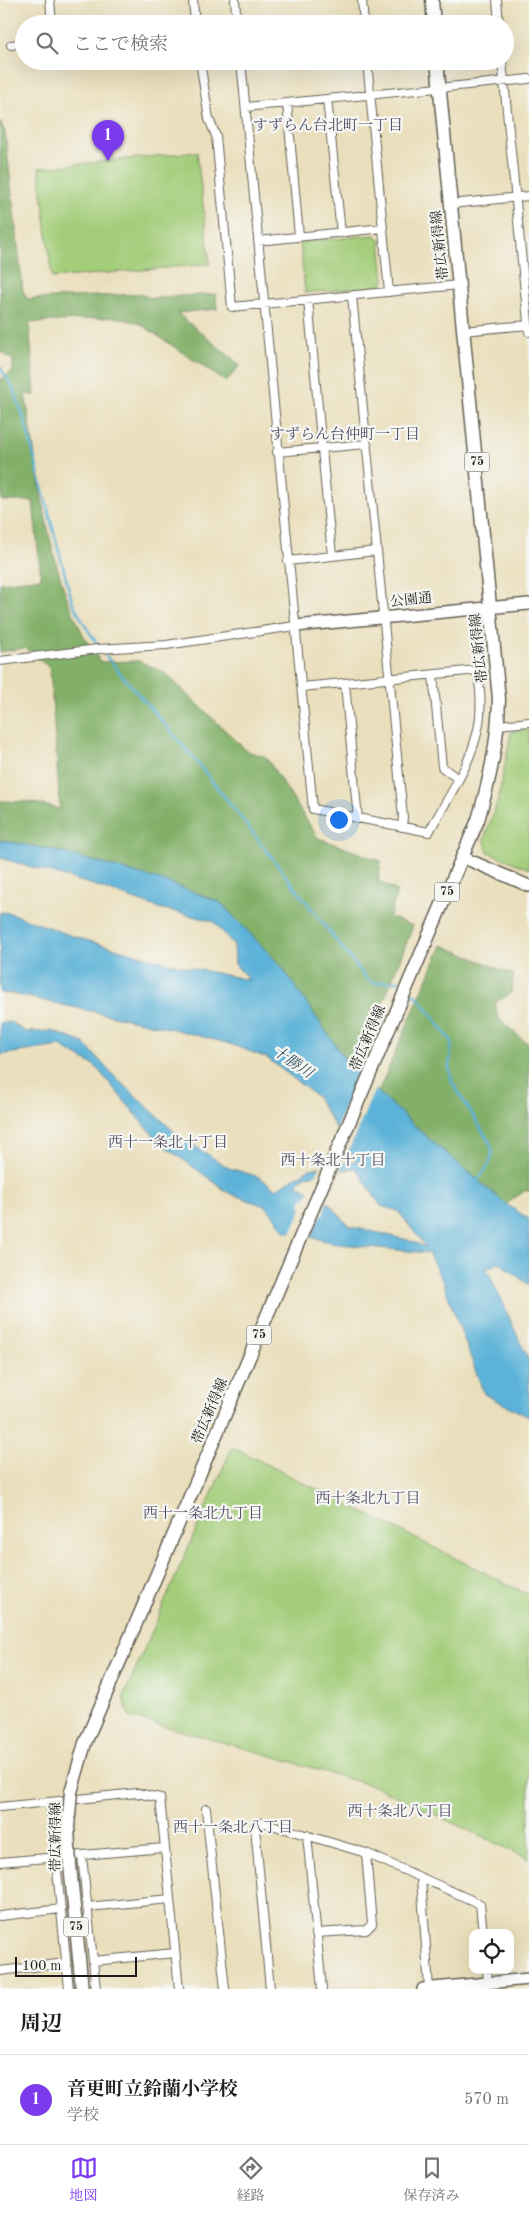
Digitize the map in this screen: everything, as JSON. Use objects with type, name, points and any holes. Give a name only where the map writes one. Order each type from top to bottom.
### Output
[{"type":"main road","points":[[432,0],[433,15]]},
{"type":"main road","name":"帯広新得線","points":[[82,1989],[68,1827],[71,1792],[85,1744],[478,820],[490,780],[498,725],[499,699],[438,70]]},
{"type":"street","points":[[50,0],[51,15]]},
{"type":"street","points":[[192,0],[194,15]]},
{"type":"street","points":[[235,0],[236,15]]},
{"type":"street","points":[[362,0],[363,15]]},
{"type":"street","points":[[497,0],[498,15]]},
{"type":"street","points":[[11,45],[15,44]]},
{"type":"street","points":[[201,70],[209,119],[216,136],[232,308],[459,285]]},
{"type":"street","points":[[242,70],[277,452],[313,809],[429,832],[470,757],[479,726],[481,707],[478,670],[302,688]]},
{"type":"street","points":[[368,70],[389,292]]},
{"type":"street","points":[[464,331],[529,329],[503,70]]},
{"type":"street","points":[[246,107],[529,79]]},
{"type":"street","points":[[327,99],[341,233]]},
{"type":"street","points":[[287,103],[299,236]]},
{"type":"street","points":[[451,204],[529,196]]},
{"type":"street","points":[[258,241],[383,228]]},
{"type":"street","points":[[352,296],[403,817],[402,827]]},
{"type":"street","points":[[308,300],[332,556]]},
{"type":"street","points":[[277,452],[366,444]]},
{"type":"street","points":[[288,560],[376,551]]},
{"type":"street","name":"公園通","points":[[295,626],[529,604]]},
{"type":"street","points":[[0,661],[98,650],[166,645],[295,626]]},
{"type":"street","points":[[433,675],[442,767],[458,778]]},
{"type":"street","points":[[345,684],[358,819]]},
{"type":"street","points":[[498,725],[529,722]]},
{"type":"street","points":[[462,857],[529,886]]},
{"type":"street","points":[[0,1807],[137,1793],[160,1798],[179,1989]]},
{"type":"street","points":[[50,1802],[68,1989]]},
{"type":"street","points":[[206,1809],[225,1989]]},
{"type":"street","points":[[270,1989],[255,1828],[259,1823],[265,1823],[366,1853],[480,1904],[483,1929]]},
{"type":"street","points":[[306,1835],[322,1989]]},
{"type":"street","points":[[0,1862],[164,1848]]},
{"type":"street","points":[[316,1933],[366,1930],[372,1924],[366,1853]]},
{"type":"street","points":[[82,1856],[96,1989]]},
{"type":"street","points":[[421,1878],[429,1988]]},
{"type":"street","points":[[87,1907],[170,1899]]},
{"type":"street","points":[[0,1916],[60,1909]]},
{"type":"street","points":[[93,1961],[175,1953]]},
{"type":"street","points":[[0,1971],[66,1963]]},
{"type":"street","points":[[487,1974],[488,1983]]},
{"type":"street","points":[[422,1989],[465,1987],[529,1979]]},
{"type":"green space","points":[[0,121],[5,132],[23,291],[28,299],[140,294],[151,298],[216,294],[217,309],[177,313],[240,365],[226,382],[139,323],[115,317],[29,323],[35,395],[25,394],[42,498],[58,570],[69,604],[83,635],[101,662],[139,661],[164,672],[247,751],[266,757],[318,838],[381,861],[378,881],[397,891],[390,917],[413,926],[356,1072],[220,902],[54,850],[0,840],[0,801],[30,802],[60,809],[50,668],[25,648],[0,652],[0,583],[41,578],[33,501],[2,501],[0,380],[13,371],[13,360],[0,351]]},
{"type":"green space","points":[[197,152],[210,264],[52,278],[39,168]]},
{"type":"green space","points":[[375,235],[380,239],[384,281],[380,286],[305,293],[300,242]]},
{"type":"green space","points":[[528,728],[529,869],[488,852],[484,839],[498,800],[511,732]]},
{"type":"green space","points":[[442,945],[514,975],[511,993],[495,1003],[498,1018],[529,1045],[529,1192],[526,1190],[506,1204],[427,1137],[378,1092]]},
{"type":"green space","points":[[232,1447],[529,1595],[529,1859],[379,1788],[269,1755],[130,1717],[123,1698]]},
{"type":"water","name":"十勝川","points":[[0,840],[54,850],[167,882],[220,902],[282,967],[349,1065],[427,1137],[506,1204],[529,1219],[529,1285],[499,1262],[487,1269],[529,1361],[529,1417],[484,1394],[443,1282],[428,1253],[339,1244],[285,1231],[267,1207],[229,1193],[159,1142],[95,1066],[60,1046],[0,1055],[0,1023],[10,1022],[26,1032],[52,1031],[84,1043],[111,1073],[180,1137],[229,1168],[259,1177],[276,1189],[309,1169],[356,1161],[316,1096],[267,1058],[230,1044],[173,1029],[13,994],[0,993],[0,912],[10,913],[72,936],[164,962],[249,980],[235,964],[234,945],[213,921],[159,908],[90,884],[0,858]],"holes":[[[356,1168],[381,1206],[398,1211],[426,1247],[408,1240],[349,1226],[329,1203],[297,1184],[305,1176]]]},
{"type":"pier","points":[[360,1072],[376,1086],[348,1152],[335,1131]]},
{"type":"pier","points":[[344,1161],[339,1173],[315,1177],[321,1164]]},
{"type":"pier","points":[[310,1189],[327,1199],[324,1214],[321,1215],[310,1240],[290,1235],[302,1208],[300,1204],[303,1198],[306,1198]]},
{"type":"waterway","points":[[0,367],[13,388],[24,418],[72,601],[95,641],[124,678],[208,776],[366,978],[374,983],[398,981],[404,986]]},
{"type":"waterway","points":[[410,991],[419,998],[452,1042],[449,1068],[452,1082],[491,1145],[491,1160],[476,1182]]},
{"type":"tunnel","points":[[61,1909],[87,1907]]},
{"type":"tunnel","points":[[66,1963],[93,1961]]},
{"type":"place","name":"音更町立鈴蘭小学校","points":[[108,161]]},
{"type":"district","name":"すずらん台北町一丁目","points":[[328,126]]},
{"type":"district","name":"すずらん台仲町一丁目","points":[[345,435]]},
{"type":"district","name":"西十一条北十丁目","points":[[168,1143]]},
{"type":"district","name":"西十条北十丁目","points":[[333,1161]]},
{"type":"district","name":"西十条北九丁目","points":[[368,1499]]},
{"type":"district","name":"西十一条北九丁目","points":[[203,1514]]},
{"type":"district","name":"西十条北八丁目","points":[[400,1812]]},
{"type":"district","name":"西十一条北八丁目","points":[[233,1828]]}]
